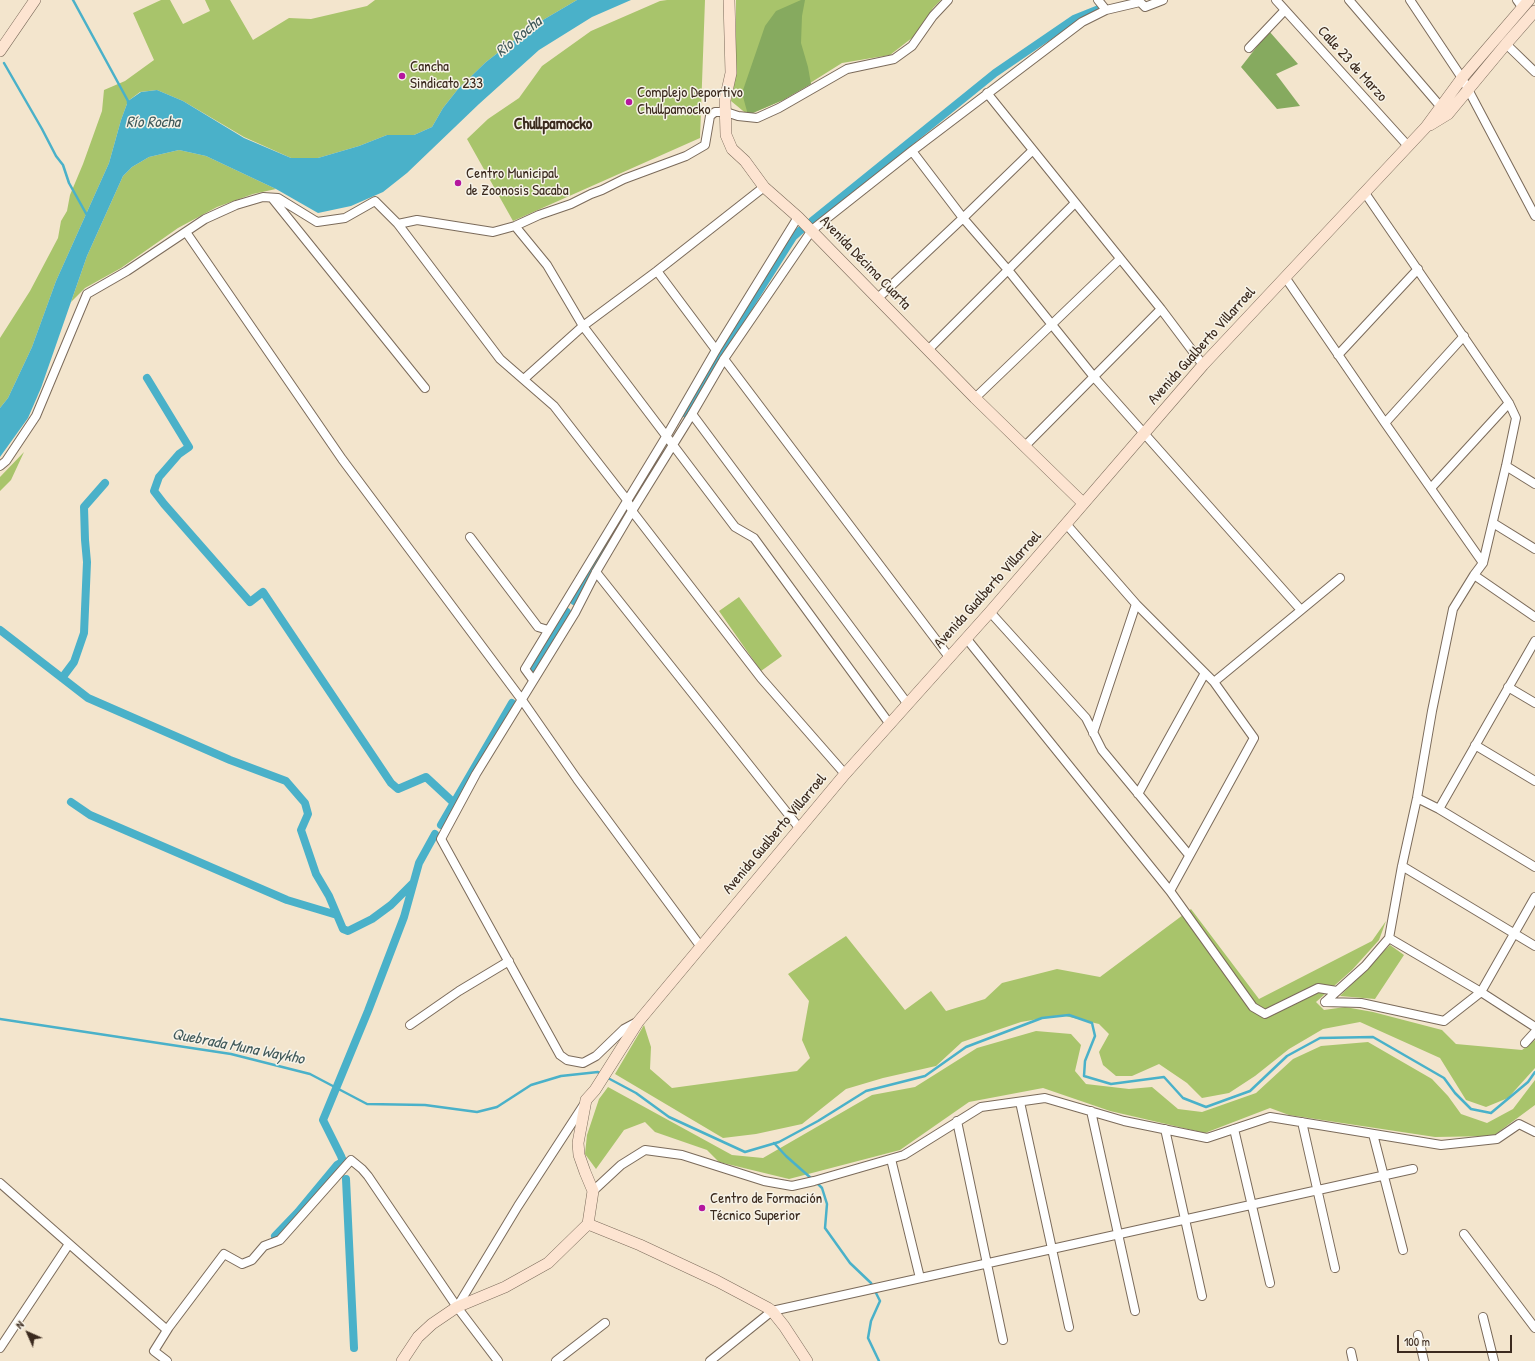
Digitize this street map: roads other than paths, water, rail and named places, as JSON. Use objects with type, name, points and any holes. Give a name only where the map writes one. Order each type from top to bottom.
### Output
[{"type":"main road","points":[[0,51],[35,0]]},
{"type":"main road","name":"Avenida Décima Cuarta","points":[[729,0],[731,73],[725,100],[726,135],[732,149],[745,161],[764,187],[798,216],[975,398],[1083,503]]},
{"type":"main road","name":"Avenida Gualberto Villarroel","points":[[586,1100],[595,1090],[638,1022],[845,774],[889,723],[990,612],[1203,365],[1426,127],[1440,106],[1523,2]]},
{"type":"main road","name":"Avenida Gualberto Villarroel","points":[[1426,127],[1448,114],[1535,11]]},
{"type":"main road","points":[[402,1361],[418,1337],[432,1324],[457,1307],[505,1287],[548,1263],[588,1224],[593,1191],[584,1172],[579,1155],[578,1143],[586,1100]]},
{"type":"main road","points":[[588,1224],[640,1245],[717,1281],[772,1311],[784,1326],[806,1361]]},
{"type":"street","points":[[398,224],[417,220],[493,232],[515,226],[539,214],[571,204],[624,179],[686,156],[705,145],[710,116],[715,112],[726,112],[738,116],[757,118],[779,108],[847,69],[894,59],[912,46],[933,16],[948,0]]},
{"type":"street","points":[[1098,0],[1106,10]]},
{"type":"street","points":[[638,1022],[624,1029],[596,1056],[583,1063],[567,1060],[560,1055],[441,838],[476,774],[575,612],[596,572],[724,359],[812,230],[987,93],[1082,22],[1106,10],[1139,1],[1145,7],[1163,0]]},
{"type":"street","name":"Calle 23 de Marzo","points":[[1276,0],[1408,146]]},
{"type":"street","points":[[1349,0],[1440,106]]},
{"type":"street","points":[[1410,0],[1462,78],[1535,216]]},
{"type":"street","points":[[1249,48],[1285,10]]},
{"type":"street","points":[[1506,44],[1535,72]]},
{"type":"street","points":[[987,93],[1161,309],[1203,365]]},
{"type":"street","points":[[878,298],[1033,150]]},
{"type":"street","points":[[912,151],[963,218],[1008,270],[1094,377],[1143,434],[1302,610]]},
{"type":"street","points":[[524,379],[583,326],[657,271],[764,187]]},
{"type":"street","points":[[1365,193],[1509,403],[1516,418],[1483,563],[1453,609],[1389,938],[1365,966],[1325,1002],[1361,1003],[1444,1021],[1480,992],[1515,934],[1535,897]]},
{"type":"street","points":[[0,466],[6,461],[36,416],[87,294],[127,271],[205,219],[236,204],[262,198],[278,198],[318,222],[345,218],[375,201],[398,224],[500,359],[554,406],[627,500],[632,511],[761,678],[845,774]]},
{"type":"street","points":[[272,198],[425,388]]},
{"type":"street","points":[[928,350],[1075,202]]},
{"type":"street","points":[[533,680],[525,669],[798,216]]},
{"type":"street","points":[[515,226],[547,265],[583,326],[674,444],[735,527],[754,538],[889,723]]},
{"type":"street","points":[[186,232],[342,459],[522,700],[577,779],[701,947]]},
{"type":"street","points":[[975,398],[1120,259]]},
{"type":"street","points":[[1338,355],[1418,269]]},
{"type":"street","points":[[657,271],[716,350]]},
{"type":"street","points":[[1285,277],[1483,563]]},
{"type":"street","points":[[1025,446],[1161,309]]},
{"type":"street","points":[[1385,423],[1464,336]]},
{"type":"street","points":[[724,359],[949,657]]},
{"type":"street","points":[[1431,488],[1509,403]]},
{"type":"street","points":[[692,414],[907,703]]},
{"type":"street","points":[[1506,466],[1535,484]]},
{"type":"street","points":[[1493,523],[1535,550]]},
{"type":"street","points":[[1067,524],[1136,604],[1214,682],[1254,738],[1170,891]]},
{"type":"street","points":[[470,537],[538,627],[548,630]]},
{"type":"street","points":[[596,572],[800,829]]},
{"type":"street","points":[[1474,575],[1535,617]]},
{"type":"street","points":[[1214,682],[1340,578]]},
{"type":"street","points":[[1092,733],[1136,604]]},
{"type":"street","points":[[990,612],[1086,718],[1092,733],[1102,750],[1189,855]]},
{"type":"street","points":[[966,638],[1170,891],[1253,1007],[1265,1014],[1318,988],[1337,991]]},
{"type":"street","points":[[1439,809],[1474,745],[1535,641]]},
{"type":"street","points":[[1138,794],[1205,673]]},
{"type":"street","points":[[1508,687],[1535,703]]},
{"type":"street","points":[[1474,745],[1535,781]]},
{"type":"street","points":[[1417,798],[1439,809],[1535,867]]},
{"type":"street","points":[[1402,866],[1535,946]]},
{"type":"street","points":[[1389,938],[1480,992],[1535,1028]]},
{"type":"street","points":[[410,1025],[459,991],[509,961]]},
{"type":"street","points":[[1525,1043],[1535,1032]]},
{"type":"street","points":[[593,1191],[621,1165],[645,1150],[682,1155],[764,1181],[792,1186],[904,1155],[981,1107],[1045,1098],[1124,1121],[1207,1138],[1270,1117],[1441,1144],[1498,1139],[1519,1124],[1535,1132]]},
{"type":"street","points":[[457,1307],[518,1206],[586,1100]]},
{"type":"street","points":[[1020,1102],[1069,1327]]},
{"type":"street","points":[[1091,1111],[1135,1311]]},
{"type":"street","points":[[957,1121],[1003,1340]]},
{"type":"street","points":[[1302,1122],[1335,1268]]},
{"type":"street","points":[[1165,1129],[1202,1296]]},
{"type":"street","points":[[1234,1129],[1270,1283]]},
{"type":"street","points":[[1373,1134],[1403,1250]]},
{"type":"street","points":[[891,1158],[920,1278]]},
{"type":"street","points":[[167,1361],[154,1352],[167,1330],[224,1254],[242,1264],[252,1260],[264,1246],[280,1240],[350,1160],[362,1169],[368,1176],[457,1307],[498,1361]]},
{"type":"street","points":[[710,1361],[772,1311],[1413,1169]]},
{"type":"street","points":[[0,1183],[167,1330]]},
{"type":"street","points":[[1464,1234],[1535,1328]]},
{"type":"street","points":[[0,1348],[69,1244]]},
{"type":"street","points":[[1483,1317],[1494,1361]]},
{"type":"street","points":[[556,1361],[605,1323]]},
{"type":"street","points":[[1418,1335],[1424,1361]]},
{"type":"street","points":[[1351,1352],[1353,1361]]},
{"type":"water","name":"Río Rocha","points":[[577,0],[631,0],[592,17],[539,50],[479,104],[407,173],[383,192],[351,206],[318,213],[276,189],[206,156],[179,150],[149,157],[132,167],[123,176],[87,256],[41,388],[28,418],[0,457],[0,408],[8,398],[32,347],[56,281],[109,163],[128,101],[141,92],[157,90],[183,101],[244,138],[291,158],[318,158],[359,146],[387,135],[414,135],[432,127],[443,108],[458,89],[486,62],[531,27]]},
{"type":"waterway","points":[[73,0],[128,103]]},
{"type":"waterway","points":[[812,221],[995,73],[1074,19],[1099,9]]},
{"type":"waterway","points":[[4,63],[56,156],[63,165],[69,183],[88,217]]},
{"type":"waterway","points":[[684,413],[793,237],[802,229]]},
{"type":"waterway","points":[[147,378],[189,447],[179,454],[159,477],[154,491],[250,602],[263,592],[391,783],[398,789],[426,777],[454,803]]},
{"type":"waterway","points":[[62,678],[74,662],[84,633],[87,562],[84,507],[105,483]]},
{"type":"waterway","points":[[574,601],[621,518]]},
{"type":"waterway","points":[[533,669],[567,612]]},
{"type":"waterway","points":[[0,630],[88,698],[230,760],[286,781],[305,803],[308,814],[301,830],[316,874],[329,896],[343,929],[348,931],[372,919],[391,905],[413,883]]},
{"type":"waterway","points":[[441,825],[512,703]]},
{"type":"waterway","points":[[71,802],[90,815],[287,900],[337,915]]},
{"type":"waterway","points":[[344,1164],[323,1120],[368,1011],[404,917],[419,863],[435,834]]},
{"type":"waterway","name":"Quebrada Muna Waykho","points":[[606,1077],[636,1093],[669,1117],[745,1152],[779,1142],[818,1121],[866,1091],[925,1076],[966,1047],[1042,1018],[1069,1015],[1092,1023],[1095,1036],[1085,1061],[1084,1076],[1111,1084],[1164,1077],[1183,1098],[1206,1107],[1250,1091],[1287,1056],[1320,1038],[1373,1037],[1444,1078],[1455,1093],[1471,1109],[1491,1113],[1528,1082],[1535,1072]]},
{"type":"waterway","name":"Quebrada Muna Waykho","points":[[0,1019],[231,1054],[310,1074],[367,1104],[425,1105],[477,1112],[497,1107],[531,1085],[561,1076],[598,1072],[602,1074]]},
{"type":"waterway","points":[[774,1143],[812,1179]]},
{"type":"waterway","points":[[275,1236],[298,1212],[337,1165],[344,1161]]},
{"type":"waterway","points":[[346,1179],[354,1348]]},
{"type":"waterway","points":[[816,1182],[822,1188],[827,1204],[825,1228],[850,1263],[871,1283],[880,1301],[871,1321],[868,1338],[879,1361]]},
{"type":"place","name":"Cancha Sindicato 233","points":[[402,76]]},
{"type":"place","name":"Complejo Deportivo Chullpamocko","points":[[629,102]]},
{"type":"place","name":"Centro Municipal de Zoonosis Sacaba","points":[[458,183]]},
{"type":"place","name":"Centro de Formación Técnico Superior","points":[[702,1208]]},
{"type":"district","name":"Chullpamocko","points":[[553,125]]}]
